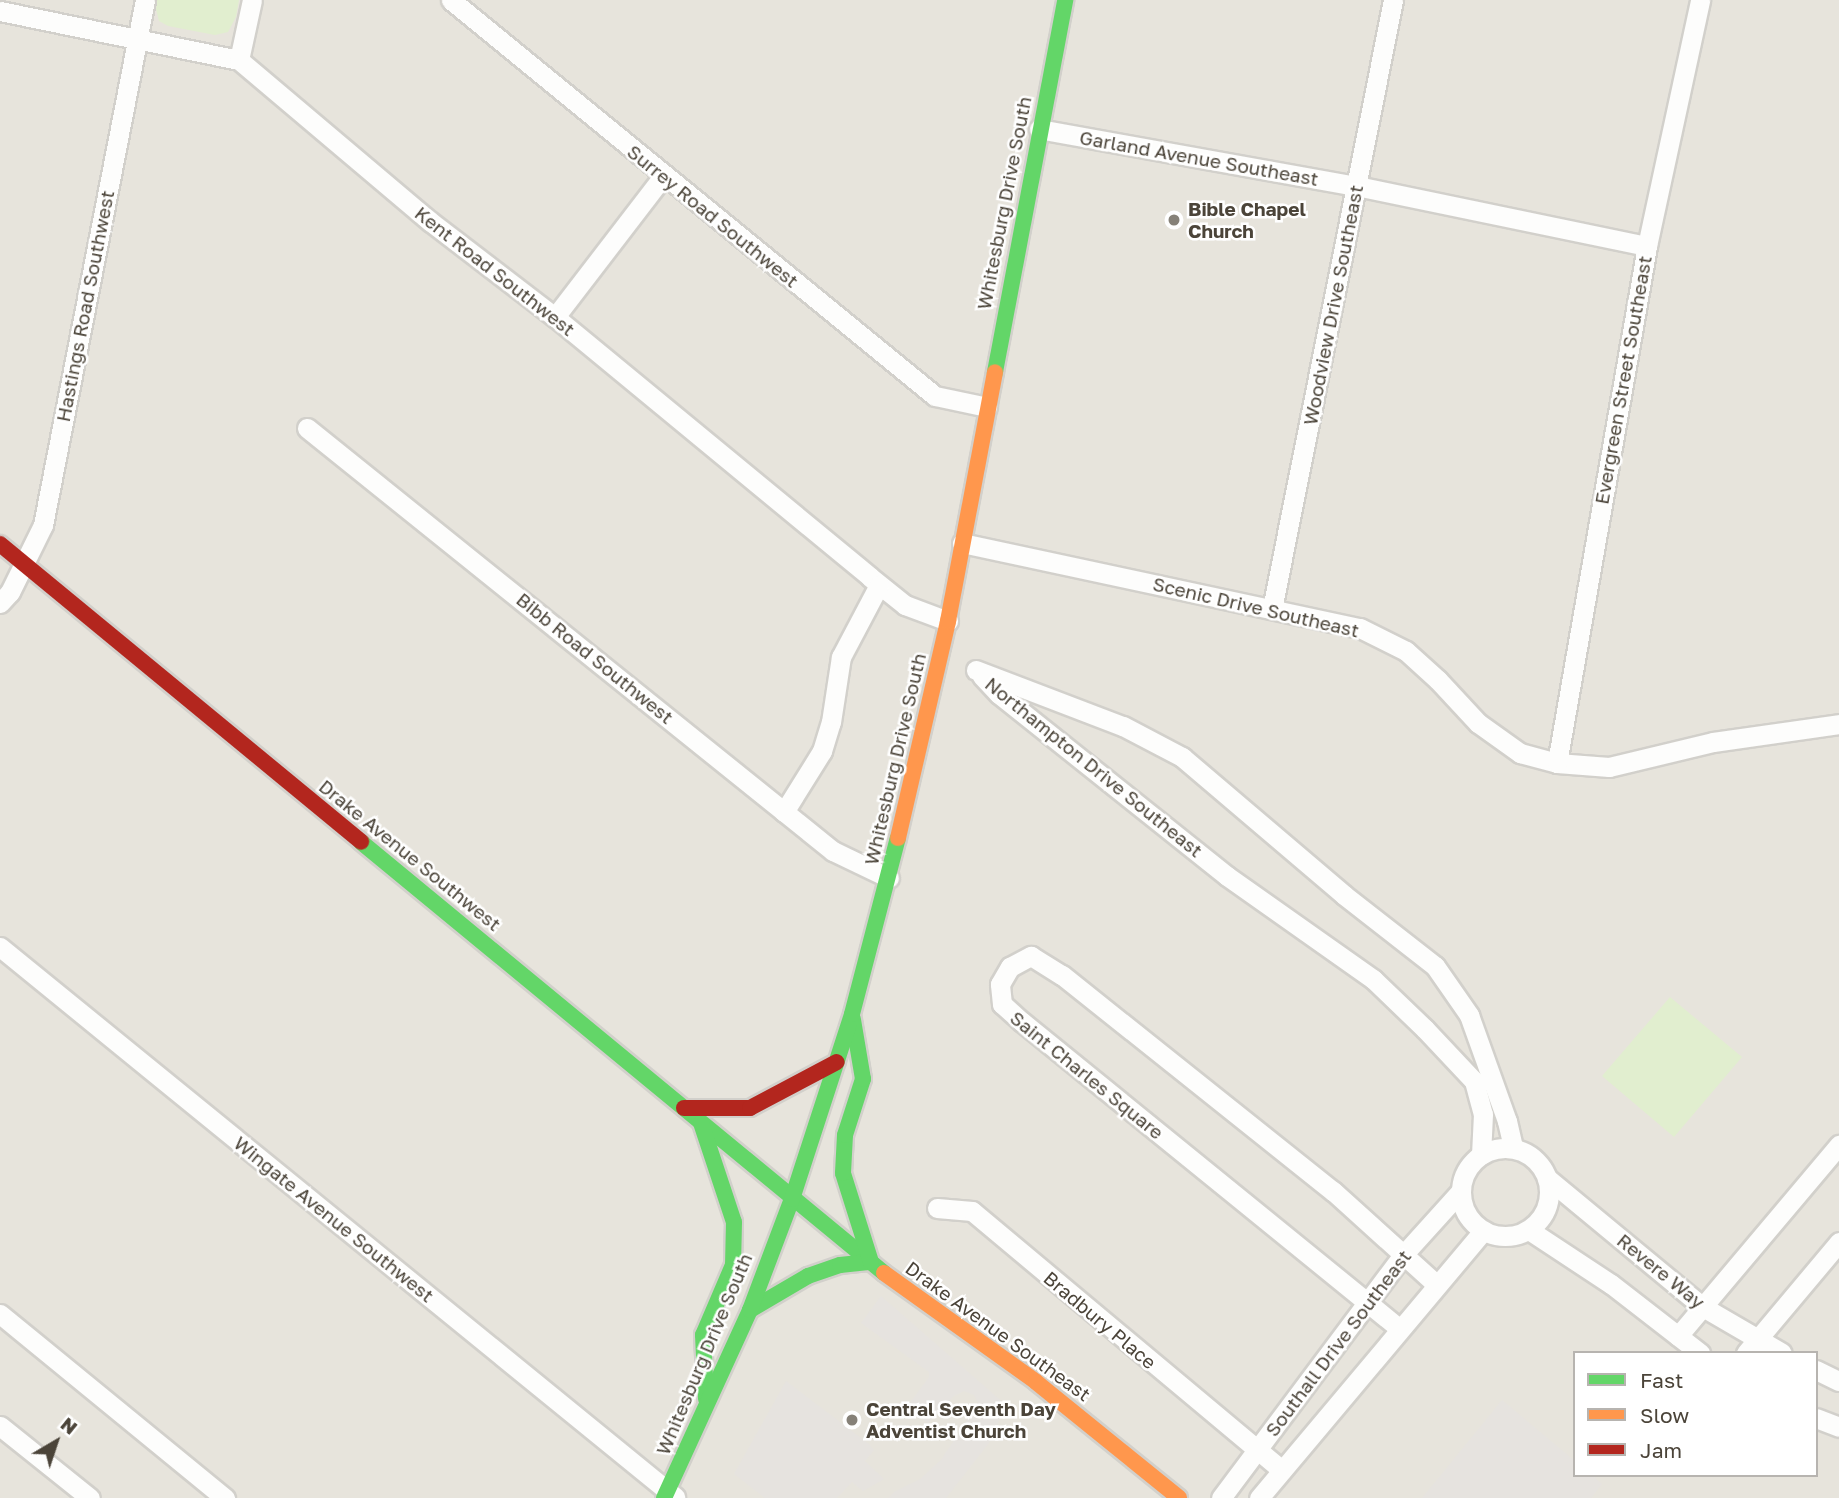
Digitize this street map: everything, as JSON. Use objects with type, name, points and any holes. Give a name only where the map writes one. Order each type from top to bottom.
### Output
[{"type":"main road","name":"Whitesburg Drive South","points":[[670,1496],[706,1403],[750,1310],[792,1199],[852,1014],[889,878],[948,621],[1065,0]]},
{"type":"main road","name":"Drake Avenue Southwest","points":[[0,544],[792,1199]]},
{"type":"main road","points":[[750,1310],[808,1276],[840,1265],[871,1262],[843,1173],[845,1135],[863,1079],[852,1014]]},
{"type":"main road","points":[[684,1108],[750,1108],[837,1062]]},
{"type":"main road","points":[[701,1123],[734,1222],[733,1265],[703,1335],[706,1403]]},
{"type":"main road","name":"Drake Avenue Southeast","points":[[792,1199],[912,1295],[1036,1382],[1179,1498]]},
{"type":"street","name":"Hastings Road Southwest","points":[[0,603],[43,526],[135,39],[145,0]]},
{"type":"street","points":[[239,60],[252,0]]},
{"type":"street","name":"Surrey Road Southwest","points":[[451,0],[935,396],[987,407]]},
{"type":"street","name":"Woodview Drive Southeast","points":[[1272,609],[1393,0]]},
{"type":"street","name":"Evergreen Street Southeast","points":[[1557,763],[1647,246],[1700,0]]},
{"type":"street","name":"Kent Road Southwest","points":[[0,11],[239,60],[431,222],[555,317],[879,585],[905,605],[948,621]]},
{"type":"street","name":"Garland Avenue Southeast","points":[[1039,129],[1357,186],[1647,246]]},
{"type":"street","points":[[555,317],[663,176]]},
{"type":"street","name":"Bibb Road Southwest","points":[[307,428],[834,851],[889,878]]},
{"type":"street","name":"Scenic Drive Southeast","points":[[962,543],[1360,628],[1406,651],[1438,680],[1478,723],[1520,753],[1557,763],[1609,767],[1713,742],[1839,724]]},
{"type":"street","points":[[784,811],[822,751],[831,722],[841,657],[879,585]]},
{"type":"street","name":"Northampton Drive Southeast","points":[[1480,1155],[1483,1114],[1474,1082],[1425,1029],[1373,979],[1227,876],[999,694],[976,670],[1124,726],[1182,757],[1344,895],[1435,966],[1469,1015],[1507,1121],[1513,1148]]},
{"type":"street","name":"Wingate Avenue Southwest","points":[[0,947],[670,1496]]},
{"type":"street","name":"Saint Charles Square","points":[[1400,1329],[1002,1004],[1000,984],[1010,967],[1031,956],[1062,975],[1333,1191],[1437,1285]]},
{"type":"street","points":[[1678,1336],[1839,1145]]},
{"type":"street","points":[[1513,1148],[1489,1150],[1467,1168],[1460,1192],[1463,1207],[1471,1221],[1483,1231],[1499,1236],[1514,1236],[1529,1230],[1547,1209],[1550,1193],[1547,1178]]},
{"type":"street","name":"Revere Way","points":[[1513,1148],[1534,1158],[1547,1178],[1752,1347],[1773,1351]]},
{"type":"street","name":"Southall Drive Southeast","points":[[1221,1498],[1403,1255],[1460,1192]]},
{"type":"street","name":"Bradbury Place","points":[[937,1208],[972,1211],[1282,1470]]},
{"type":"street","name":"Revere Way","points":[[1529,1230],[1611,1284],[1697,1351]]},
{"type":"street","name":"Southall Drive Southeast","points":[[1259,1498],[1483,1231]]},
{"type":"street","points":[[1752,1347],[1839,1242]]},
{"type":"street","points":[[0,1314],[225,1498]]},
{"type":"street","points":[[1818,1371],[1839,1381]]},
{"type":"street","points":[[1818,1419],[1839,1427]]},
{"type":"street","points":[[0,1426],[90,1498]]},
{"type":"shaded area","points":[[0,0],[1839,0],[1839,1498],[0,1498]]},
{"type":"shaded area","points":[[881,1296],[1006,1405],[989,1443],[946,1498],[888,1498],[920,1479],[941,1460],[978,1403],[974,1395],[964,1391],[954,1396],[928,1423],[907,1407],[929,1377],[929,1372],[861,1323]]},
{"type":"shaded area","points":[[786,1381],[869,1444],[874,1450],[865,1461],[884,1479],[863,1491],[852,1482],[837,1498],[765,1498],[734,1474]]},
{"type":"shaded area","points":[[1502,1400],[1573,1459],[1573,1477],[1594,1477],[1602,1484],[1591,1498],[1422,1498]]},
{"type":"green space","points":[[157,0],[239,0],[236,17],[228,32],[215,35],[168,26],[159,21]]},
{"type":"green space","points":[[1670,997],[1742,1057],[1674,1137],[1602,1076]]},
{"type":"traffic: fast","points":[[995,372],[1065,0]]},
{"type":"traffic: fast","points":[[664,1498],[750,1310],[792,1199],[852,1014],[898,838]]},
{"type":"traffic: fast","points":[[361,842],[884,1273]]},
{"type":"traffic: fast","points":[[750,1310],[808,1276],[840,1265],[871,1262],[843,1173],[845,1135],[863,1079],[853,1020]]},
{"type":"traffic: fast","points":[[701,1123],[734,1222],[733,1265],[703,1335],[706,1399]]},
{"type":"traffic: slow","points":[[898,838],[948,621],[995,372]]},
{"type":"traffic: slow","points":[[884,1273],[1036,1382],[1179,1498]]},
{"type":"traffic: jam","points":[[0,544],[361,842]]},
{"type":"traffic: jam","points":[[684,1108],[750,1108],[837,1062]]},
{"type":"place","name":"Bible Chapel Church","points":[[1174,220]]},
{"type":"place","name":"Central Seventh Day Adventist Church","points":[[852,1420]]}]
